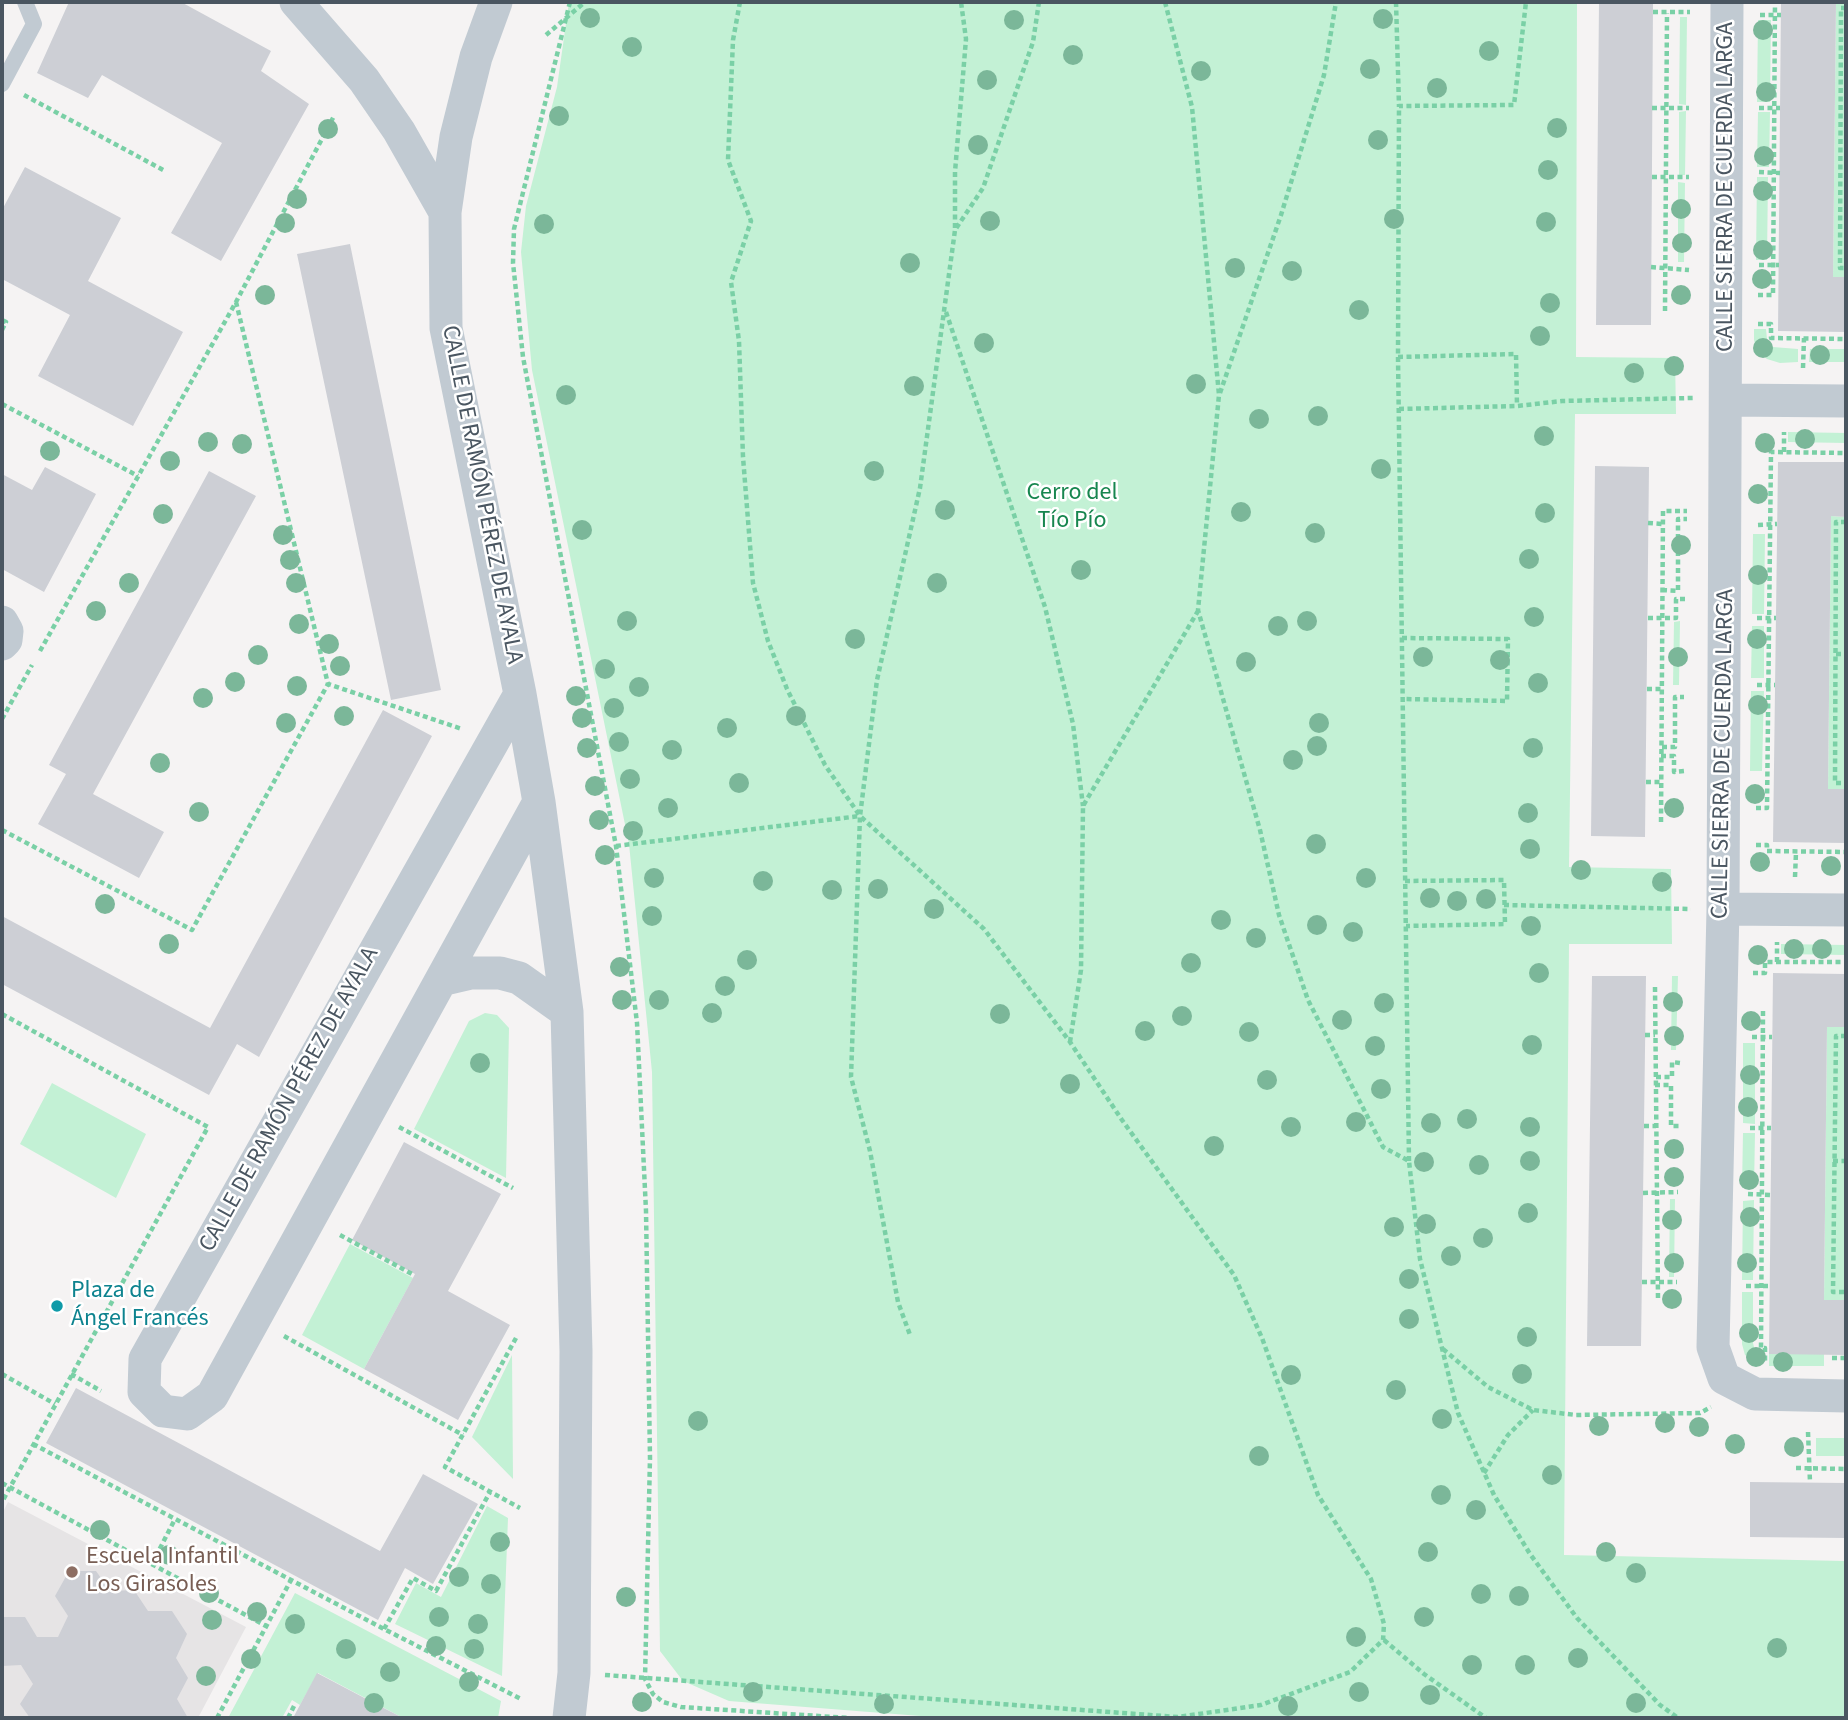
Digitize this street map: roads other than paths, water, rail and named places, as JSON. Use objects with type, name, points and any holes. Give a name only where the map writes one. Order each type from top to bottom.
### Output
[{"type":"street","points":[[296,2],[364,80],[399,131],[445,212]]},
{"type":"street","name":"CALLE DE RAMÓN PÉREZ DE AYALA","points":[[496,2],[476,57],[456,137],[445,212],[446,328],[520,694],[539,802],[567,1012],[576,1351],[574,1673],[569,1718]]},
{"type":"street","name":"CALLE SIERRA DE CUERDA LARGA","points":[[1727,2],[1723,909],[1713,1347],[1724,1378],[1751,1390],[1846,1396]]},
{"type":"street","points":[[1726,400],[1846,401]]},
{"type":"street","points":[[2,622],[7,631],[6,640],[2,644]]},
{"type":"street","name":"CALLE DE RAMÓN PÉREZ DE AYALA","points":[[520,694],[145,1359],[144,1392],[163,1411],[187,1414],[212,1396],[539,802]]},
{"type":"street","points":[[1723,909],[1846,910]]},
{"type":"street","points":[[441,980],[471,973],[500,973],[519,978],[567,1012]]},
{"type":"lane","points":[[2,84],[34,24],[24,2]]},
{"type":"place","name":"Plaza de Ángel Francés","points":[[57,1306]]},
{"type":"place","name":"Escuela Infantil Los Girasoles","points":[[72,1572]]},
{"type":"park label","name":"Cerro del Tío Pío","points":[[1072,508]]}]
